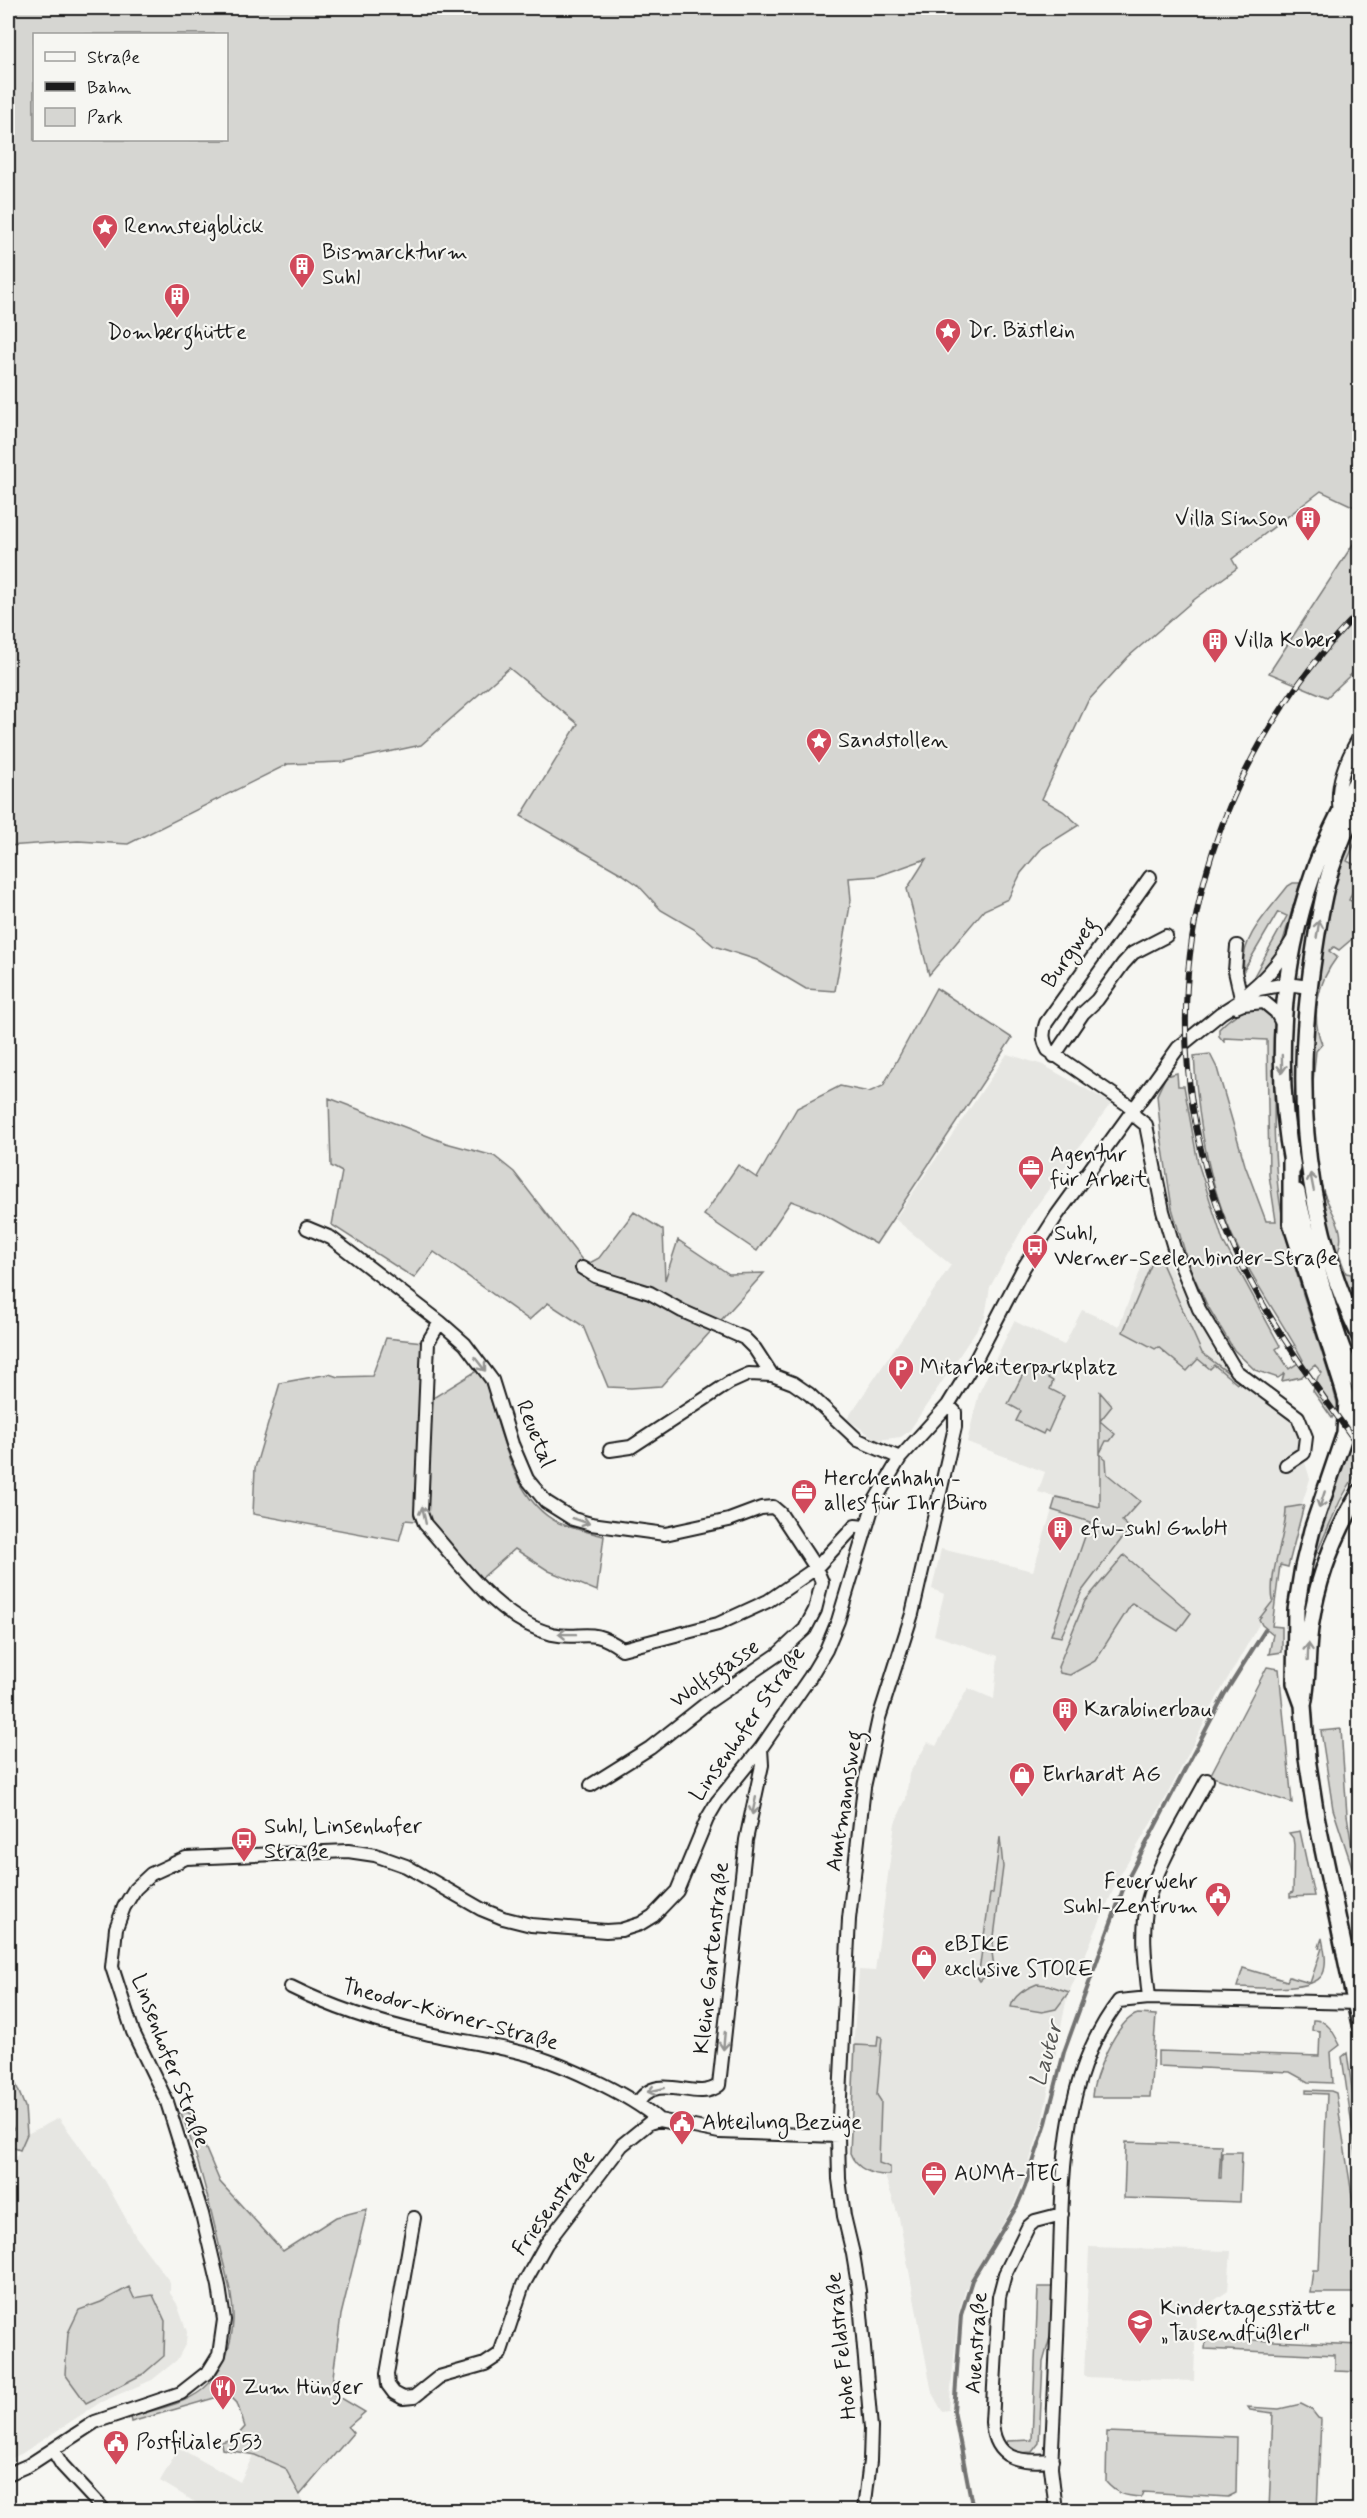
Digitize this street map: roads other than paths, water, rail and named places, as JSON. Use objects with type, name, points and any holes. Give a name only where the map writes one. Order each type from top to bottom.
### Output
[{"type":"main road","points":[[1359,775],[1312,876],[1287,984],[1283,1025],[1284,1106],[1291,1161],[1309,1242],[1334,1328],[1359,1386]]},
{"type":"main road","points":[[1359,801],[1338,849],[1320,912],[1309,987],[1304,1079],[1305,1135],[1315,1202],[1338,1285],[1359,1336]]},
{"type":"main road","points":[[1291,1161],[1291,1222],[1347,1401],[1347,1425],[1312,1530],[1296,1610],[1295,1683],[1303,1705],[1307,1758],[1316,1816],[1358,2003],[1359,2025]]},
{"type":"main road","points":[[1341,1445],[1359,1425]]},
{"type":"main road","points":[[1303,1705],[1308,1682],[1310,1623],[1317,1593],[1330,1551],[1359,1492]]},
{"type":"street","points":[[1340,812],[1337,797],[1342,775],[1348,756],[1359,736]]},
{"type":"street","name":"Burgweg","points":[[1150,877],[1046,1023],[1043,1041],[1054,1056],[1083,1012],[1097,999],[1132,953],[1166,936]]},
{"type":"street","points":[[1241,998],[1271,972],[1297,933]]},
{"type":"street","points":[[1237,946],[1235,971],[1241,998]]},
{"type":"street","points":[[1241,998],[1259,989],[1287,984],[1309,987]]},
{"type":"street","name":"Linsenhofer Straße","points":[[8,2474],[29,2465],[95,2422],[181,2393],[209,2371],[219,2355],[224,2320],[219,2286],[182,2147],[167,2102],[130,2023],[112,1967],[116,1928],[124,1907],[135,1889],[151,1874],[186,1858],[363,1852],[406,1866],[458,1897],[503,1918],[586,1931],[621,1930],[640,1924],[652,1916],[677,1891],[707,1819],[717,1802],[761,1748],[810,1677],[833,1636],[874,1502],[900,1458],[948,1405],[976,1359],[1024,1267],[1046,1232],[1178,1048],[1241,998]]},
{"type":"street","points":[[1221,1013],[1243,1004],[1264,1002],[1276,1012],[1283,1025]]},
{"type":"street","points":[[1054,1056],[1133,1111],[1146,1125],[1163,1211],[1174,1248],[1199,1309],[1236,1371],[1293,1412],[1305,1430],[1304,1453],[1286,1465]]},
{"type":"street","name":"Reuetal","points":[[307,1228],[331,1238],[465,1344],[492,1380],[512,1444],[527,1479],[546,1502],[573,1519],[591,1524],[665,1534],[729,1520],[761,1508],[772,1507],[780,1512],[816,1568]]},
{"type":"street","points":[[582,1268],[594,1276],[650,1293],[682,1311],[744,1338],[755,1349],[772,1376]]},
{"type":"street","points":[[440,1322],[428,1342],[421,1513],[425,1524],[486,1592],[519,1620],[553,1634],[596,1634],[622,1649],[718,1624],[768,1601],[816,1568],[855,1526],[865,1527]]},
{"type":"street","points":[[610,1450],[631,1447],[729,1383],[749,1374],[772,1376],[793,1383],[809,1394],[858,1440],[900,1458]]},
{"type":"street","name":"Amtmannsweg","points":[[839,2179],[838,2136],[849,1919],[864,1786],[879,1718],[912,1614],[955,1426],[955,1412],[948,1405]]},
{"type":"street","name":"Wolfsgasse","points":[[591,1785],[650,1748],[707,1703],[777,1655],[805,1629],[815,1610],[822,1582],[816,1568]]},
{"type":"street","name":"Kleine Gartenstraße","points":[[638,2103],[644,2093],[654,2088],[711,2090],[719,2085],[746,1840],[762,1765],[761,1748]]},
{"type":"street","points":[[1149,1998],[1144,1931],[1151,1891],[1207,1780]]},
{"type":"street","name":"Theodor-Körner-Straße","points":[[291,1987],[345,2011],[424,2033],[518,2051],[553,2063],[638,2103],[659,2120]]},
{"type":"street","points":[[1056,2511],[1052,2460],[1062,2214],[1074,2098],[1094,2039],[1119,2001],[1149,1998],[1358,2003]]},
{"type":"street","points":[[659,2120],[719,2132],[838,2136]]},
{"type":"street","name":"Friesenstraße","points":[[414,2218],[387,2374],[388,2385],[394,2393],[403,2397],[414,2397],[439,2377],[485,2364],[500,2354],[523,2285],[546,2244],[622,2145],[639,2130],[659,2120]]},
{"type":"street","name":"Hohe Feldstraße","points":[[839,2179],[859,2291],[871,2428],[864,2511]]},
{"type":"street","name":"Auenstraße","points":[[1052,2460],[1023,2460],[999,2448],[993,2433],[994,2382],[999,2297],[1010,2261],[1028,2227],[1035,2221],[1062,2214]]},
{"type":"street","points":[[53,2450],[62,2465],[104,2511]]},
{"type":"waterway","name":"Lauter","points":[[973,2510],[954,2411],[961,2315],[972,2280],[1017,2206],[1025,2187],[1046,2123],[1064,2052],[1125,1884],[1224,1695],[1265,1630]]},
{"type":"railway","points":[[1360,611],[1306,674],[1261,742],[1226,814],[1202,889],[1189,967],[1186,1046],[1196,1127],[1218,1208],[1231,1241],[1280,1333],[1360,1448]]},
{"type":"place","name":"Rennsteigblick","points":[[105,250]]},
{"type":"place","name":"Bismarckturm Suhl","points":[[302,289]]},
{"type":"place","name":"Domberghütte","points":[[177,319]]},
{"type":"place","name":"Dr. Bästlein","points":[[948,354]]},
{"type":"place","name":"Villa Simson","points":[[1308,542]]},
{"type":"place","name":"Villa Kober","points":[[1215,664]]},
{"type":"place","name":"Sandstollen","points":[[819,764]]},
{"type":"place","name":"Agentur für Arbeit","points":[[1031,1191]]},
{"type":"place","name":"Suhl, Werner-Seelenbinder-Straße","points":[[1035,1270]]},
{"type":"place","name":"Mitarbeiterparkplatz","points":[[901,1391]]},
{"type":"place","name":"Herchenhahn - alles für Ihr Büro","points":[[804,1515]]},
{"type":"place","name":"efw-suhl GmbH","points":[[1060,1552]]},
{"type":"place","name":"Karabinerbau","points":[[1065,1733]]},
{"type":"place","name":"Ehrhardt AG","points":[[1022,1798]]},
{"type":"place","name":"Suhl, Linsenhofer Straße","points":[[244,1863]]},
{"type":"place","name":"Feuerwehr Suhl-Zentrum","points":[[1218,1918]]},
{"type":"place","name":"eBIKE exclusive STORE","points":[[924,1981]]},
{"type":"place","name":"Abteilung Bezüge","points":[[682,2146]]},
{"type":"place","name":"AUMA-TEC","points":[[934,2197]]},
{"type":"place","name":"Kindertagesstätte „Tausendfüßler\"","points":[[1140,2345]]},
{"type":"place","name":"Zum Hünger","points":[[223,2411]]},
{"type":"place","name":"Postfiliale 553","points":[[116,2466]]}]
